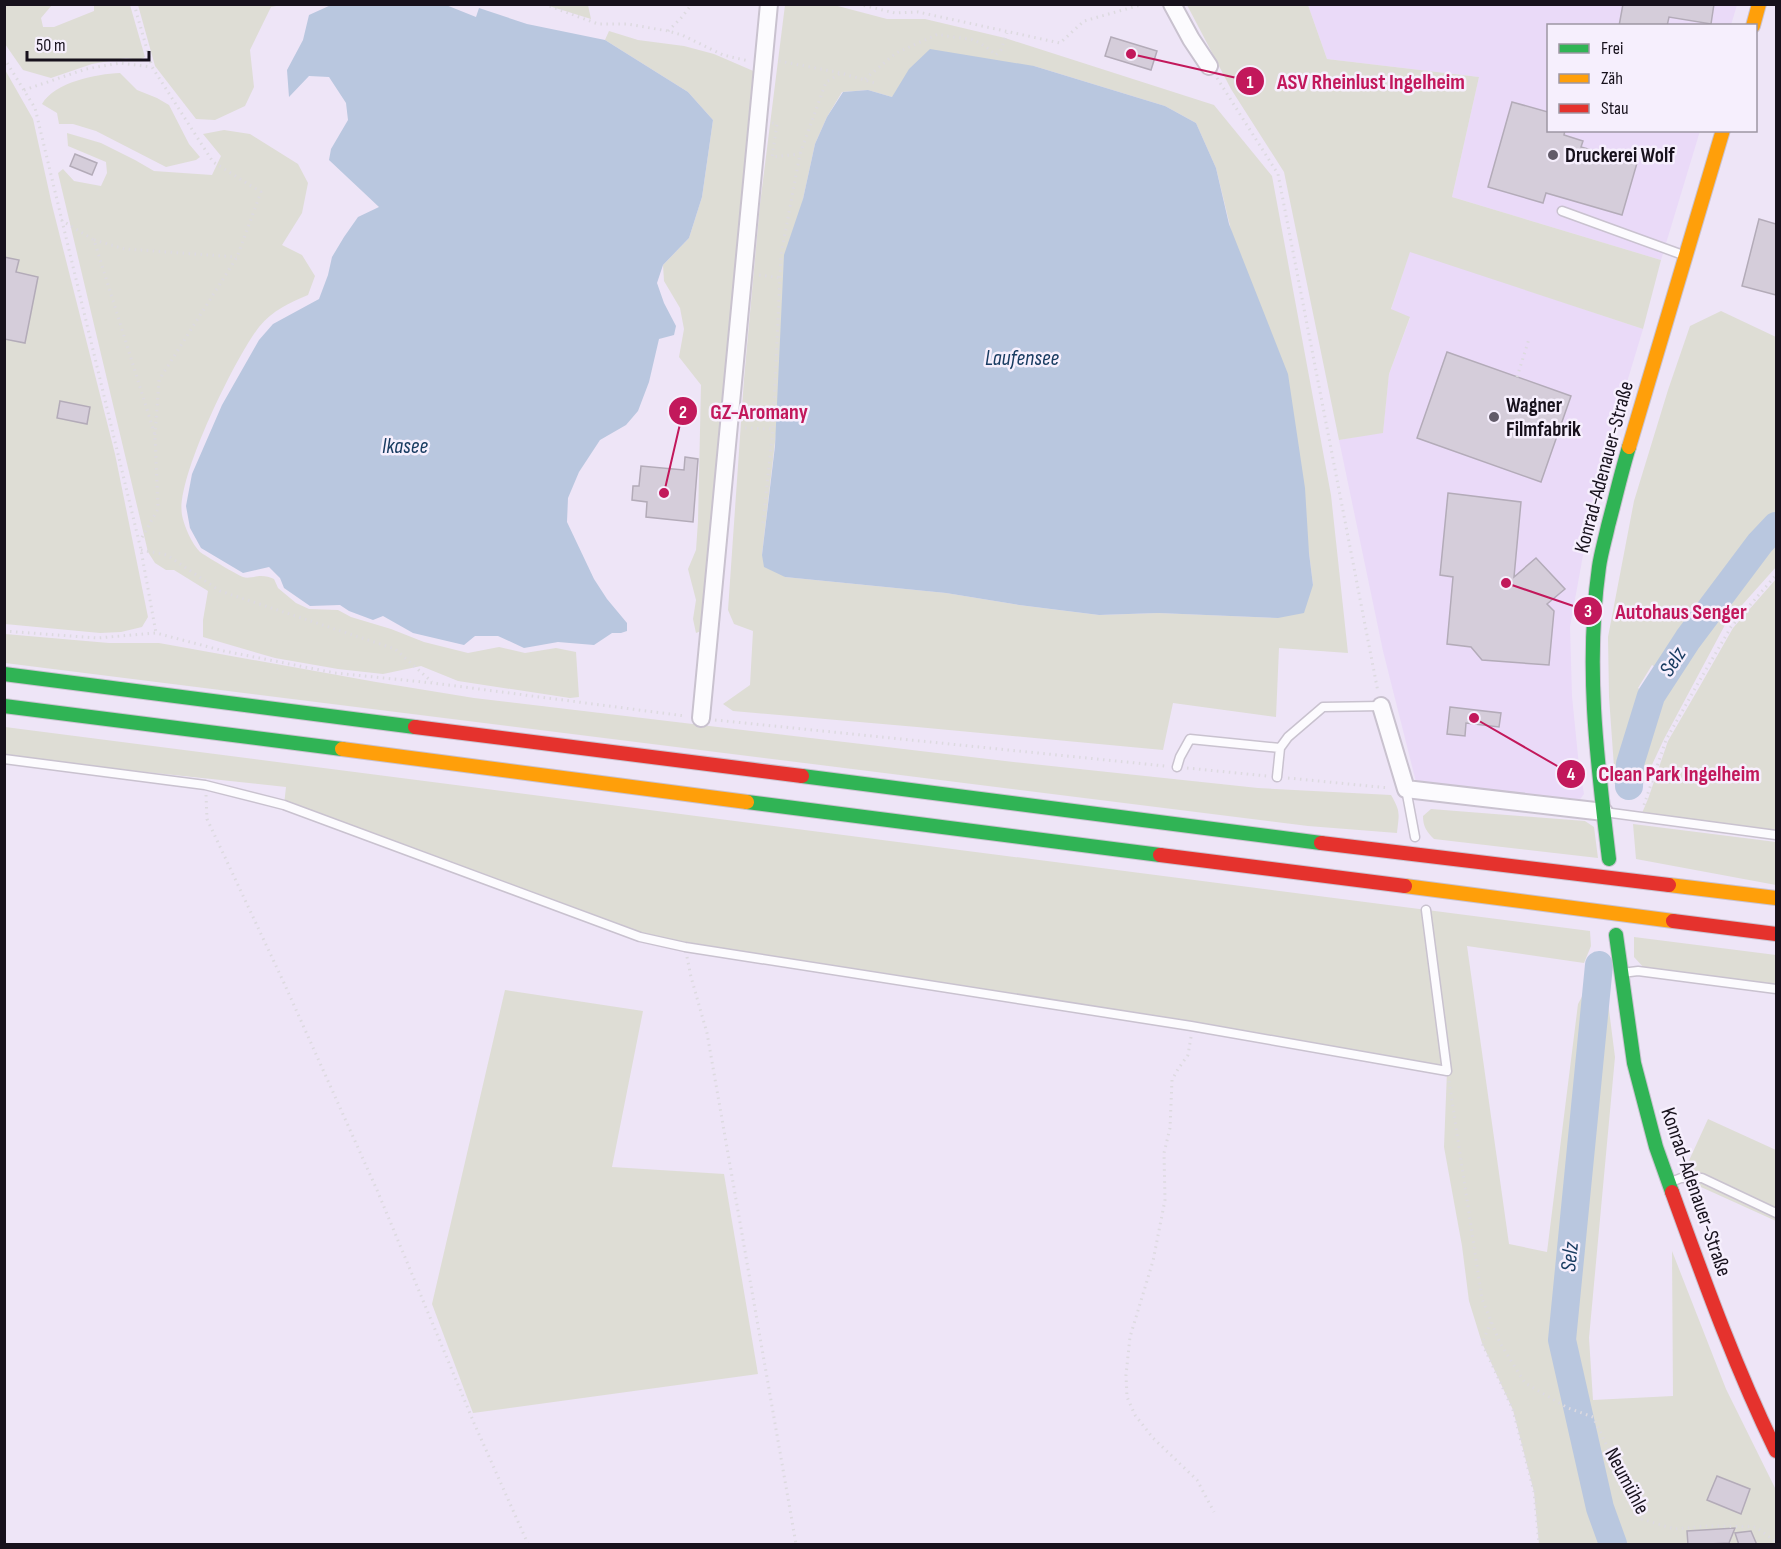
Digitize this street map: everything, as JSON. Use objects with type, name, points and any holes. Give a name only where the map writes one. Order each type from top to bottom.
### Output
[{"type":"main road","points":[[1754,24],[1759,4]]},
{"type":"main road","name":"Konrad-Adenauer-Straße","points":[[1609,859],[1596,756],[1593,689],[1593,631],[1599,564],[1620,477],[1722,132]]},
{"type":"main road","points":[[4,674],[1776,898]]},
{"type":"main road","points":[[4,706],[1776,934]]},
{"type":"main road","name":"Konrad-Adenauer-Straße","points":[[1616,935],[1634,1063],[1656,1147],[1715,1311],[1757,1412],[1776,1451]]},
{"type":"street","points":[[701,718],[769,4]]},
{"type":"street","points":[[1172,4],[1209,66]]},
{"type":"street","points":[[1381,706],[1406,789],[1604,812]]},
{"type":"lane","points":[[1562,211],[1686,256]]},
{"type":"lane","points":[[1277,777],[1280,748],[1288,737],[1323,707],[1381,706]]},
{"type":"lane","points":[[1177,767],[1190,739],[1280,748]]},
{"type":"lane","points":[[4,759],[205,785],[284,805],[640,937],[685,947],[1191,1026],[1447,1071],[1426,910]]},
{"type":"lane","points":[[1406,789],[1415,837]]},
{"type":"lane","points":[[1604,812],[1776,835]]},
{"type":"lane","points":[[1621,974],[1638,971],[1776,988]]},
{"type":"lane","points":[[1669,1183],[1682,1178],[1702,1178],[1776,1213]]},
{"type":"path","points":[[134,4],[152,68],[213,162],[261,192],[237,257],[159,380],[155,435],[158,509],[139,543]]},
{"type":"path","points":[[544,4],[597,24],[627,24],[668,31],[682,35],[723,55],[841,73],[878,84]]},
{"type":"path","points":[[668,31],[682,18],[692,4]]},
{"type":"path","points":[[858,4],[895,13],[918,12],[1060,43],[1084,21],[1144,4]]},
{"type":"path","points":[[865,79],[896,53],[938,34],[950,38],[974,40],[996,55],[1007,33]]},
{"type":"path","points":[[4,58],[34,108],[141,550],[156,633]]},
{"type":"path","points":[[24,90],[86,69],[120,63],[152,68]]},
{"type":"path","points":[[1209,66],[1278,174],[1381,706]]},
{"type":"path","points":[[763,523],[773,429],[781,255],[800,154],[826,82],[841,73]]},
{"type":"path","points":[[772,157],[800,154]]},
{"type":"path","points":[[61,220],[94,240],[125,249],[237,257]]},
{"type":"path","points":[[94,240],[155,435]]},
{"type":"path","points":[[756,275],[781,278]]},
{"type":"path","points":[[1517,377],[1529,339]]},
{"type":"path","points":[[745,428],[773,429]]},
{"type":"path","points":[[141,550],[167,555],[220,591],[395,649],[433,683]]},
{"type":"path","points":[[1637,818],[1666,740],[1682,712],[1731,627],[1776,575]]},
{"type":"path","points":[[4,631],[97,638],[156,633],[224,651],[335,673],[433,683],[701,718],[1406,789]]},
{"type":"path","points":[[205,785],[207,819],[377,1190],[465,1402],[528,1545]]},
{"type":"path","points":[[685,947],[707,1033],[796,1545]]},
{"type":"path","points":[[1191,1026],[1188,1055],[1172,1080],[1170,1128],[1164,1153],[1165,1200],[1153,1261],[1130,1337],[1126,1376],[1127,1397],[1135,1415],[1153,1438],[1197,1480],[1214,1512]]},
{"type":"path","points":[[1447,1071],[1482,1299],[1491,1322],[1482,1342],[1513,1410],[1534,1492],[1539,1545]]},
{"type":"path","name":"Neumühle","points":[[1491,1322],[1500,1343],[1525,1383],[1568,1408],[1593,1417],[1642,1519],[1674,1529],[1708,1526],[1756,1527],[1776,1542]]},
{"type":"shaded area","points":[[4,5],[52,5],[41,18],[43,27],[54,27],[94,11],[94,5],[130,5],[145,57],[139,60],[126,58],[92,64],[51,78],[23,70],[5,44]]},
{"type":"shaded area","points":[[138,5],[281,5],[271,7],[250,50],[254,87],[245,106],[215,120],[196,119],[155,66]]},
{"type":"shaded area","points":[[546,5],[588,5],[591,19]]},
{"type":"shaded area","points":[[785,5],[834,5],[887,19],[925,19],[1005,38],[1214,105],[1272,176],[1331,495],[1348,653],[1279,648],[1276,717],[1173,703],[1163,750],[733,711],[723,704],[750,685],[753,631],[734,624],[728,610],[744,379],[760,204]],"holes":[[[1034,66],[1165,106],[1196,123],[1216,168],[1309,553],[1313,585],[1278,618],[1158,613],[1099,615],[946,593],[785,577],[762,555],[803,199],[815,144],[842,92],[868,90],[892,97]]]},
{"type":"shaded area","points":[[1187,5],[1308,5],[1327,59],[1479,77],[1452,197],[1661,260],[1643,329],[1410,252],[1391,309],[1410,317],[1389,374],[1383,433],[1339,440],[1284,172],[1231,89]]},
{"type":"shaded area","points":[[1308,5],[1737,5],[1731,24],[1547,24],[1547,132],[1700,132],[1661,260],[1452,197],[1479,77],[1327,59]]},
{"type":"shaded area","points":[[609,31],[638,40],[684,46],[714,54],[758,73],[706,629],[696,633],[693,619],[696,600],[688,569],[696,550],[701,385],[679,357],[684,329],[680,308],[664,281],[663,265],[689,238],[702,197],[713,120],[688,92],[605,40]]},
{"type":"shaded area","points":[[4,68],[33,119],[52,205],[115,454],[148,617],[142,627],[121,632],[100,633],[5,624]]},
{"type":"shaded area","points":[[120,73],[137,90],[169,105],[189,144],[200,157],[166,167],[96,131],[73,124],[59,124],[57,113],[42,104],[48,96],[66,85],[88,77]]},
{"type":"shaded area","points":[[224,130],[250,134],[298,164],[308,183],[302,213],[282,245],[302,255],[315,276],[308,295],[288,304],[259,327],[236,364],[209,419],[197,448],[182,498],[183,519],[194,544],[200,552],[243,577],[263,576],[274,579],[278,588],[296,603],[309,609],[338,610],[351,617],[424,642],[468,653],[499,647],[525,653],[556,648],[576,652],[579,697],[570,698],[458,681],[421,666],[383,674],[338,669],[275,658],[203,637],[203,620],[208,591],[174,570],[166,570],[155,563],[148,552],[58,173],[63,169],[74,181],[101,186],[107,173],[106,162],[68,146],[67,133],[101,143],[154,171],[212,175],[221,156],[203,134]]},
{"type":"shaded area","points":[[1410,251],[1643,329],[1595,489],[1570,627],[1572,696],[1584,794],[1578,802],[1416,782],[1383,651],[1339,440],[1383,432],[1389,374],[1410,318],[1391,310]]},
{"type":"shaded area","points":[[1721,311],[1776,337],[1776,567],[1726,623],[1664,739],[1644,782],[1634,789],[1613,783],[1608,637],[1634,501],[1690,326]],"holes":[[[1652,665],[1670,676],[1656,702],[1638,688]]]},
{"type":"shaded area","points":[[1776,579],[1776,831],[1642,813],[1668,741],[1733,628]]},
{"type":"shaded area","points":[[5,634],[109,643],[159,643],[474,698],[1005,761],[1258,788],[1391,795],[1398,813],[1397,833],[1308,826],[5,663]]},
{"type":"shaded area","points":[[5,727],[1590,931],[1591,946],[1584,963],[1467,946],[1509,1244],[1547,1252],[1578,1004],[1599,965],[1604,971],[1615,1057],[1589,1338],[1593,1400],[1673,1396],[1672,1251],[1726,1389],[1776,1490],[1776,1544],[1539,1544],[1534,1492],[1513,1410],[1482,1343],[1469,1301],[1462,1246],[1444,1147],[1447,1071],[640,937],[284,805],[286,787],[5,757]]},
{"type":"shaded area","points":[[1431,809],[1585,821],[1594,827],[1598,858],[1434,839],[1426,829],[1423,820],[1423,816]]},
{"type":"shaded area","points":[[1633,824],[1776,842],[1776,885],[1636,859]]},
{"type":"shaded area","points":[[1634,937],[1776,955],[1776,984],[1644,968],[1634,957]]},
{"type":"shaded area","points":[[505,990],[643,1011],[612,1167],[724,1174],[758,1374],[473,1413],[432,1304]]},
{"type":"shaded area","points":[[1708,1119],[1776,1150],[1776,1221],[1681,1178]]},
{"type":"water","name":"Ikasee","points":[[331,5],[446,5],[476,17],[479,8],[527,24],[605,40],[688,92],[713,120],[702,197],[689,238],[663,265],[657,283],[676,326],[674,335],[659,339],[649,382],[638,411],[626,425],[600,440],[579,472],[568,498],[567,522],[594,579],[627,623],[627,631],[612,633],[594,645],[558,642],[524,648],[498,636],[475,636],[464,645],[413,633],[383,616],[373,620],[340,605],[310,606],[284,588],[280,578],[269,567],[243,573],[201,548],[190,528],[186,506],[192,474],[222,405],[259,340],[273,324],[319,299],[332,257],[344,237],[358,217],[379,207],[329,160],[331,149],[348,120],[346,103],[329,77],[309,76],[289,97],[287,70],[303,40],[309,15]]},
{"type":"water","name":"Laufensee","points":[[930,49],[1034,66],[1165,106],[1196,123],[1216,168],[1229,224],[1288,374],[1305,488],[1313,585],[1304,613],[1278,618],[1158,613],[1099,615],[946,593],[785,577],[764,567],[762,555],[775,446],[784,255],[803,199],[815,144],[827,117],[843,92],[868,90],[892,97],[909,69]]},
{"type":"building","points":[[1623,4],[1714,4],[1711,24],[1669,17],[1667,24],[1619,24]]},
{"type":"building","points":[[1111,37],[1157,51],[1151,70],[1105,56]]},
{"type":"building","name":"Druckerei Wolf","points":[[1512,102],[1547,112],[1547,132],[1565,132],[1564,135],[1583,141],[1581,147],[1637,163],[1622,215],[1546,193],[1543,203],[1488,187]]},
{"type":"building","points":[[75,154],[97,163],[92,175],[70,166]]},
{"type":"building","points":[[1759,219],[1776,224],[1776,295],[1742,286]]},
{"type":"building","points":[[4,257],[19,260],[16,272],[38,277],[25,343],[4,339]]},
{"type":"building","name":"Wagner Filmfabrik","points":[[1447,352],[1571,396],[1541,482],[1417,438]]},
{"type":"building","points":[[60,401],[90,407],[87,424],[57,418]]},
{"type":"building","points":[[685,457],[698,459],[693,522],[646,517],[647,502],[632,500],[633,486],[639,486],[641,466],[684,470]]},
{"type":"building","points":[[1448,493],[1521,502],[1514,577],[1536,558],[1565,589],[1547,604],[1554,611],[1549,665],[1482,660],[1471,647],[1447,644],[1453,577],[1440,575]]},
{"type":"building","points":[[1450,707],[1501,713],[1499,727],[1466,723],[1465,736],[1447,734]]},
{"type":"building","points":[[1717,1476],[1750,1489],[1741,1514],[1707,1500]]},
{"type":"building","points":[[1735,1528],[1729,1543],[1688,1545],[1687,1531]]},
{"type":"building","points":[[1751,1531],[1757,1545],[1739,1545],[1735,1533]]},
{"type":"waterway","name":"Selz","points":[[1629,786],[1630,764],[1651,696],[1688,639],[1760,543],[1776,526]]},
{"type":"waterway","name":"Selz","points":[[1599,965],[1562,1340],[1600,1508],[1613,1544]]},
{"type":"traffic: fast","points":[[1609,859],[1594,713],[1593,640],[1600,562],[1629,447]]},
{"type":"traffic: fast","points":[[4,674],[415,727]]},
{"type":"traffic: fast","points":[[4,706],[342,749]]},
{"type":"traffic: fast","points":[[802,776],[1321,843]]},
{"type":"traffic: fast","points":[[747,802],[1160,855]]},
{"type":"traffic: fast","points":[[1616,935],[1634,1063],[1656,1147],[1672,1192]]},
{"type":"traffic: slow","points":[[1754,24],[1759,4]]},
{"type":"traffic: slow","points":[[1629,447],[1722,132]]},
{"type":"traffic: slow","points":[[342,749],[747,802]]},
{"type":"traffic: slow","points":[[1669,885],[1776,898]]},
{"type":"traffic: slow","points":[[1405,886],[1673,921]]},
{"type":"traffic: jam","points":[[415,727],[802,776]]},
{"type":"traffic: jam","points":[[1321,843],[1669,885]]},
{"type":"traffic: jam","points":[[1160,855],[1405,886]]},
{"type":"traffic: jam","points":[[1673,921],[1776,934]]},
{"type":"traffic: jam","points":[[1672,1192],[1734,1355],[1776,1451]]},
{"type":"place","name":"ASV Rheinlust Ingelheim","points":[[1131,54]]},
{"type":"place","name":"Druckerei Wolf","points":[[1553,155]]},
{"type":"place","name":"Wagner Filmfabrik","points":[[1494,417]]},
{"type":"place","name":"GZ-Aromany","points":[[664,493]]},
{"type":"place","name":"Autohaus Senger","points":[[1506,583]]},
{"type":"place","name":"Clean Park Ingelheim","points":[[1474,718]]}]
